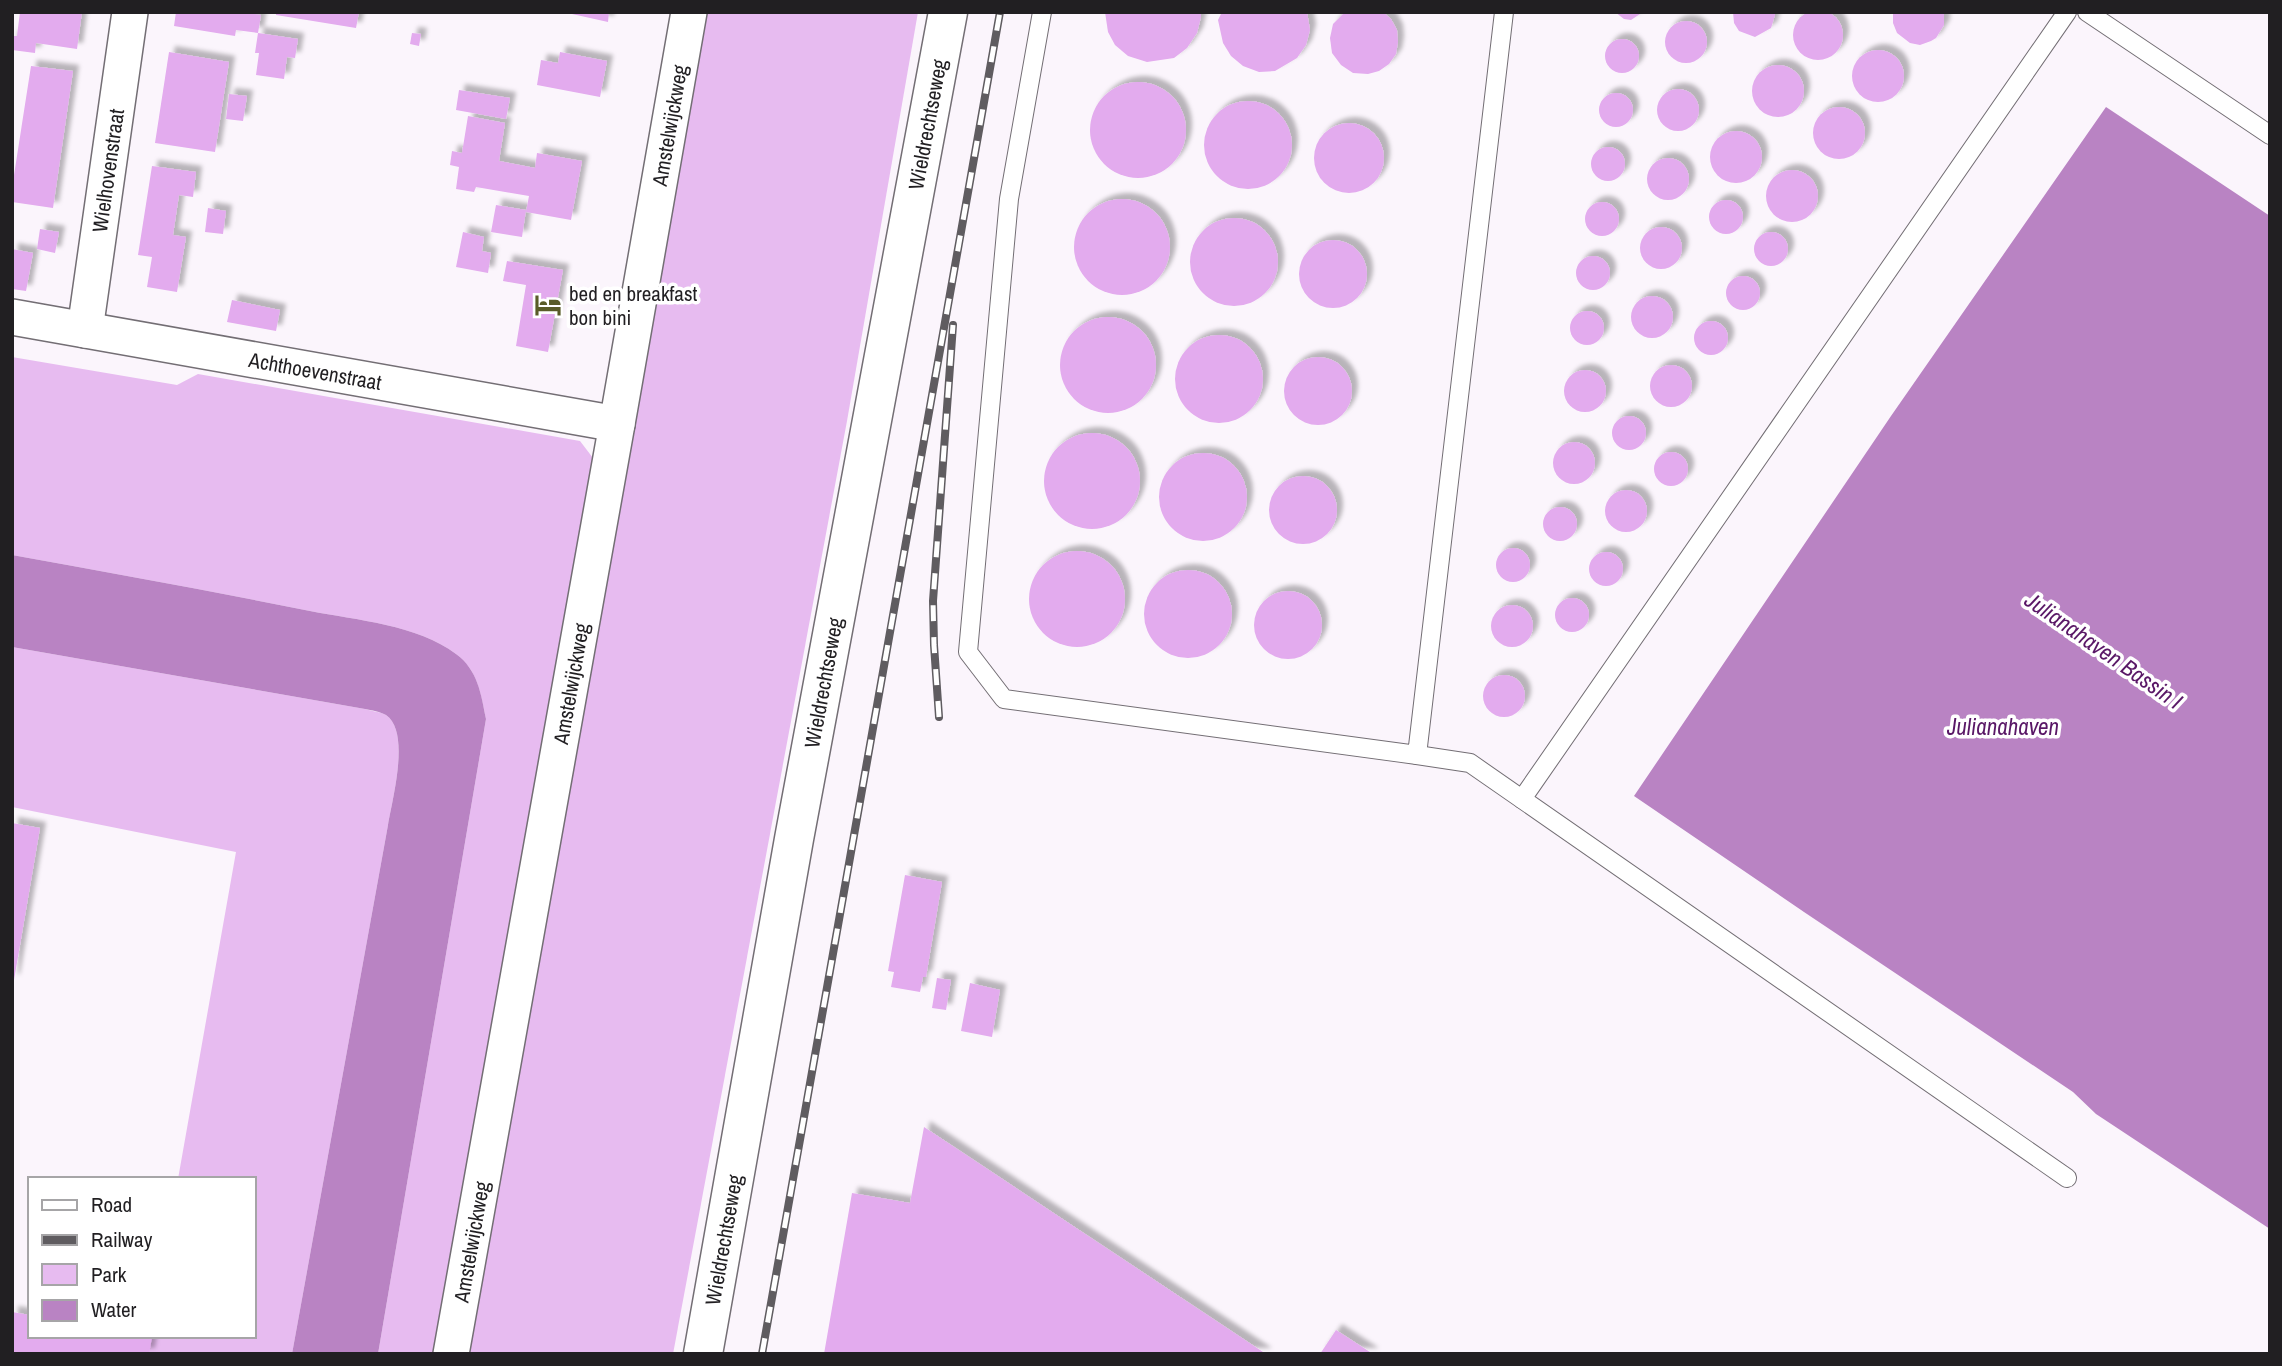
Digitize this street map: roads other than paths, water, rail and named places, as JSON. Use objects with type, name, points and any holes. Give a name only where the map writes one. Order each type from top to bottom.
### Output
[{"type":"street","name":"Wielhovenstraat","points":[[85,330],[130,12]]},
{"type":"street","name":"Amstelwijckweg","points":[[451,1354],[688,12]]},
{"type":"street","name":"Wieldrechtseweg","points":[[703,1354],[799,812],[947,12]]},
{"type":"street","name":"Achthoevenstraat","points":[[12,317],[617,424]]},
{"type":"lane","points":[[1042,12],[1009,199],[968,652],[1004,699],[1470,763],[2067,1178]]},
{"type":"lane","points":[[1417,755],[1504,12]]},
{"type":"lane","points":[[1522,799],[2067,12]]},
{"type":"lane","points":[[2087,12],[2270,135]]},
{"type":"water","name":"Julianahaven","points":[[2106,107],[2270,216],[2270,1229],[2096,1114],[2073,1092],[1634,796],[1891,416]]},
{"type":"water","points":[[12,555],[386,625],[441,644],[463,660],[474,675],[486,719],[378,1354],[292,1354],[396,784],[399,751],[393,724],[386,715],[370,710],[12,647]]},
{"type":"railway","points":[[762,1354],[1000,12]]},
{"type":"railway","points":[[939,717],[933,601],[953,325]]},
{"type":"place","name":"bed en breakfast bon bini","points":[[548,305]]},
{"type":"water label","name":"Julianahaven Bassin I","points":[[2104,650]]}]
